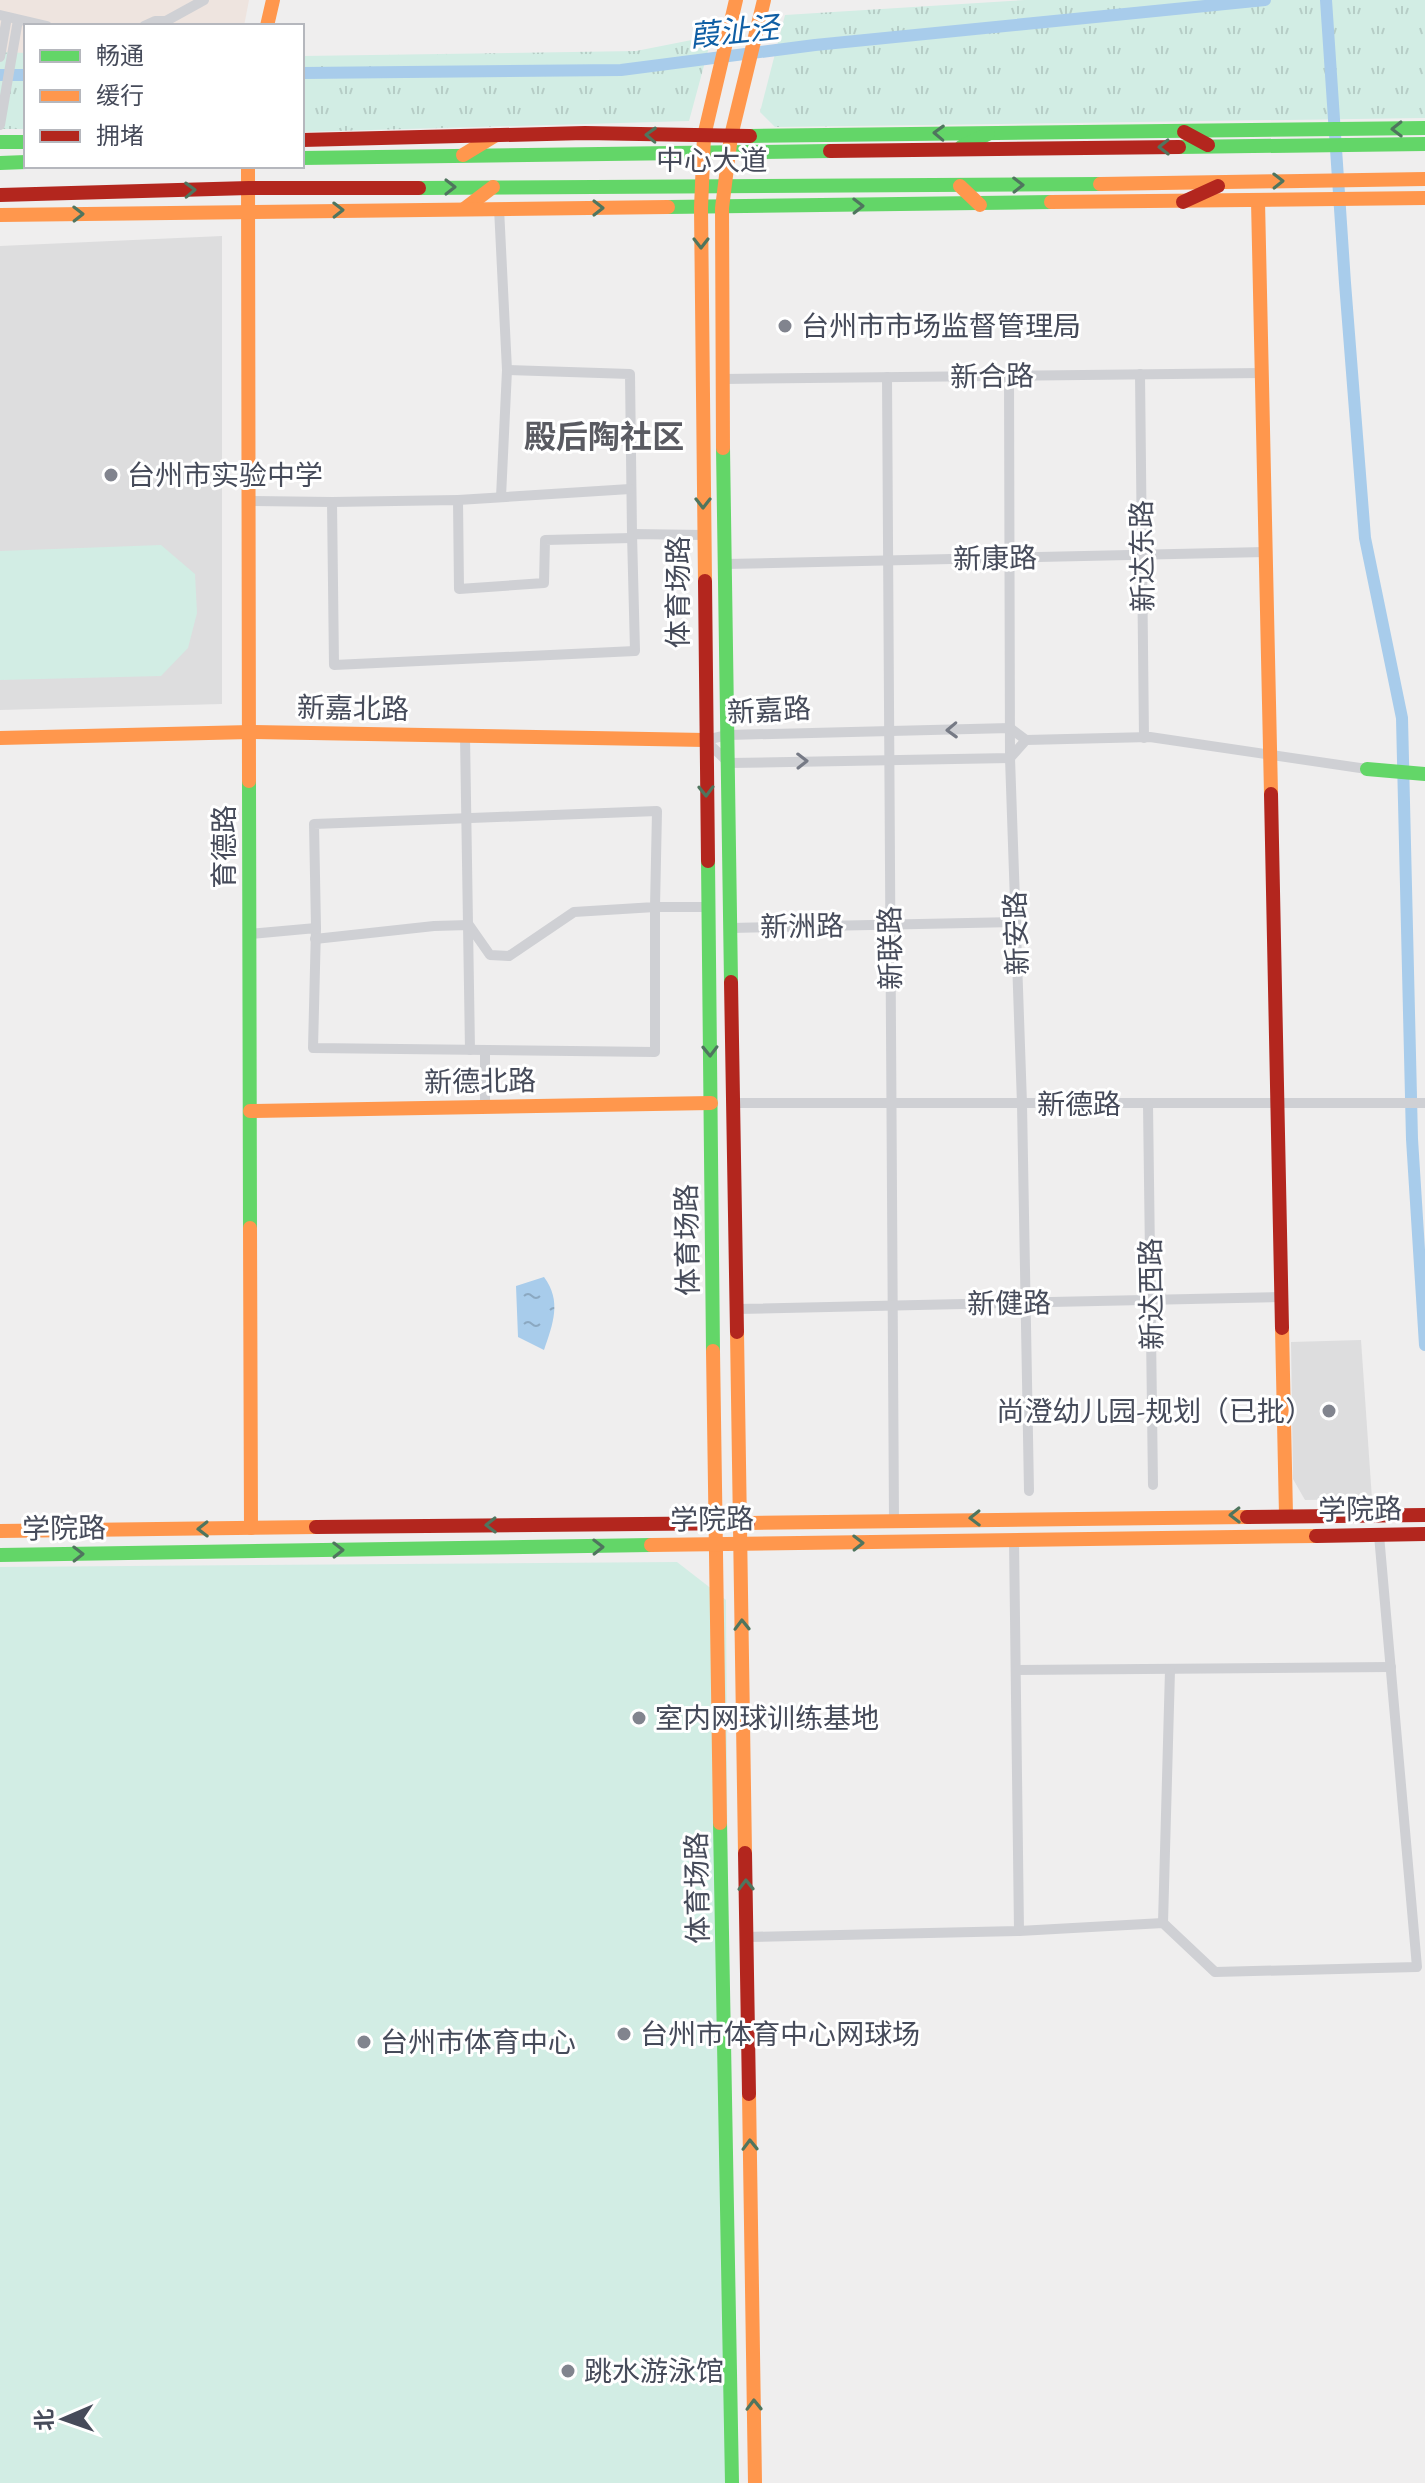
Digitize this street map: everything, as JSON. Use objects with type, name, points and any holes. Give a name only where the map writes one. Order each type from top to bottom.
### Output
[{"type":"main road","points":[[267,24],[273,0]]},
{"type":"main road","name":"体育场路","points":[[732,2483],[718,1545],[715,1522],[701,186],[704,136],[736,0]]},
{"type":"main road","points":[[755,2483],[722,208],[731,136],[764,0]]},
{"type":"main road","points":[[1369,137],[1425,128]]},
{"type":"main road","points":[[304,140],[585,133],[731,136],[930,132],[1184,132],[1325,137]]},
{"type":"main road","points":[[1184,132],[1210,146]]},
{"type":"main road","points":[[955,149],[988,134]]},
{"type":"main road","points":[[461,156],[496,135]]},
{"type":"main road","name":"中心大道","points":[[304,158],[1210,146],[1325,137],[1369,137],[1425,144]]},
{"type":"main road","points":[[0,142],[24,142]]},
{"type":"main road","name":"育德路","points":[[248,168],[251,1528]]},
{"type":"main road","name":"中心大道","points":[[0,195],[249,188],[960,186],[1425,179]]},
{"type":"main road","points":[[1183,202],[1225,183]]},
{"type":"main road","points":[[960,186],[980,205]]},
{"type":"main road","points":[[464,209],[493,187]]},
{"type":"main road","points":[[0,215],[1425,198]]},
{"type":"main road","points":[[1258,201],[1286,1515]]},
{"type":"main road","name":"新嘉北路","points":[[0,738],[250,732],[705,740]]},
{"type":"main road","points":[[1367,769],[1425,774]]},
{"type":"main road","name":"新德北路","points":[[250,1111],[711,1103]]},
{"type":"main road","name":"学院路","points":[[0,1531],[1425,1515]]},
{"type":"main road","name":"学院路","points":[[0,1555],[1425,1534]]},
{"type":"street","points":[[148,24],[166,21],[204,0]]},
{"type":"street","points":[[0,57],[3,16],[37,24]]},
{"type":"street","points":[[0,125],[18,20]]},
{"type":"street","points":[[499,208],[507,370],[501,497]]},
{"type":"street","points":[[332,502],[334,665],[635,651],[630,374],[507,370]]},
{"type":"street","name":"新合路","points":[[723,379],[1261,373]]},
{"type":"street","name":"新达东路","points":[[1140,374],[1144,738]]},
{"type":"street","name":"新安路","points":[[1009,376],[1010,758],[1022,1104],[1029,1491]]},
{"type":"street","name":"新联路","points":[[887,377],[894,1519]]},
{"type":"street","points":[[250,501],[458,500],[630,489]]},
{"type":"street","points":[[458,500],[459,589],[544,583],[545,540],[704,535]]},
{"type":"street","name":"新康路","points":[[725,564],[1265,552]]},
{"type":"street","points":[[1010,728],[1026,740],[1144,738],[1367,769]]},
{"type":"street","name":"新嘉路","points":[[705,740],[728,735],[1010,728]]},
{"type":"street","points":[[465,736],[470,1050]]},
{"type":"street","name":"新嘉路","points":[[705,740],[729,763],[1010,758]]},
{"type":"street","points":[[1010,758],[1026,740]]},
{"type":"street","points":[[657,811],[655,907],[655,1052],[313,1048],[316,934],[314,824],[657,811]]},
{"type":"street","points":[[469,925],[490,955],[509,956],[574,912],[708,907]]},
{"type":"street","name":"新洲路","points":[[731,928],[1016,922]]},
{"type":"street","points":[[250,934],[316,934],[469,925]]},
{"type":"street","points":[[485,1050],[485,1107]]},
{"type":"street","name":"新德路","points":[[734,1103],[1425,1103]]},
{"type":"street","name":"新达西路","points":[[1148,1104],[1153,1485]]},
{"type":"street","name":"新健路","points":[[737,1309],[1281,1297]]},
{"type":"street","points":[[747,1937],[1019,1931],[1163,1923],[1215,1972],[1417,1967],[1379,1535]]},
{"type":"street","points":[[1014,1540],[1019,1931]]},
{"type":"street","points":[[1016,1670],[1391,1667]]},
{"type":"street","points":[[1163,1923],[1170,1670]]},
{"type":"shaded area","points":[[0,0],[249,0],[244,24],[24,24],[24,55],[0,52]]},
{"type":"shaded area","name":"台州市实验中学","points":[[222,236],[222,704],[0,710],[0,246]]},
{"type":"shaded area","name":"尚澄幼儿园-规划（已批）","points":[[1361,1340],[1372,1499],[1305,1500],[1293,1479],[1291,1342]]},
{"type":"green space","points":[[1025,0],[1425,0],[1425,118],[775,127],[760,112],[785,15]]},
{"type":"green space","points":[[712,36],[689,121],[304,132],[304,56],[636,51]]},
{"type":"green space","points":[[0,52],[24,53],[24,129],[0,129]]},
{"type":"green space","points":[[161,545],[195,574],[197,613],[188,648],[161,676],[0,680],[0,551]]},
{"type":"green space","name":"台州市体育中心","points":[[677,1562],[726,1600],[731,2483],[0,2483],[0,1567]]},
{"type":"water","points":[[544,1277],[553,1295],[554,1313],[544,1350],[518,1337],[516,1286]]},
{"type":"waterway","name":"葭沚泾","points":[[304,73],[621,70],[815,45],[1265,0]]},
{"type":"waterway","points":[[1326,0],[1365,538],[1402,718],[1412,1139],[1425,1345]]},
{"type":"waterway","name":"葭沚泾","points":[[0,75],[24,75]]},
{"type":"traffic: fast","points":[[750,136],[1425,128]]},
{"type":"traffic: fast","points":[[961,147],[988,134]]},
{"type":"traffic: fast","points":[[0,142],[24,142]]},
{"type":"traffic: fast","points":[[1179,147],[1425,144]]},
{"type":"traffic: fast","points":[[304,158],[830,151]]},
{"type":"traffic: fast","points":[[0,163],[24,162]]},
{"type":"traffic: fast","points":[[419,188],[1100,184]]},
{"type":"traffic: fast","points":[[668,207],[1051,202]]},
{"type":"traffic: fast","points":[[723,448],[731,982]]},
{"type":"traffic: fast","points":[[1367,769],[1425,774]]},
{"type":"traffic: fast","points":[[249,781],[250,1228]]},
{"type":"traffic: fast","points":[[708,861],[713,1351]]},
{"type":"traffic: fast","points":[[0,1555],[651,1545]]},
{"type":"traffic: fast","points":[[720,1823],[732,2483]]},
{"type":"traffic: slow","points":[[267,24],[273,0]]},
{"type":"traffic: slow","points":[[705,581],[701,208],[704,136],[736,0]]},
{"type":"traffic: slow","points":[[723,448],[722,208],[731,136],[764,0]]},
{"type":"traffic: slow","points":[[463,155],[496,135]]},
{"type":"traffic: slow","points":[[248,168],[249,781]]},
{"type":"traffic: slow","points":[[1100,184],[1425,179]]},
{"type":"traffic: slow","points":[[960,186],[980,205]]},
{"type":"traffic: slow","points":[[464,209],[493,187]]},
{"type":"traffic: slow","points":[[1051,202],[1425,198]]},
{"type":"traffic: slow","points":[[1258,201],[1271,794]]},
{"type":"traffic: slow","points":[[0,215],[668,207]]},
{"type":"traffic: slow","points":[[0,738],[250,732],[705,740]]},
{"type":"traffic: slow","points":[[250,1111],[711,1103]]},
{"type":"traffic: slow","points":[[250,1228],[251,1528]]},
{"type":"traffic: slow","points":[[1282,1328],[1286,1515]]},
{"type":"traffic: slow","points":[[737,1332],[745,1853]]},
{"type":"traffic: slow","points":[[713,1351],[720,1823]]},
{"type":"traffic: slow","points":[[748,1523],[1247,1517]]},
{"type":"traffic: slow","points":[[0,1531],[316,1527]]},
{"type":"traffic: slow","points":[[651,1545],[1316,1536]]},
{"type":"traffic: slow","points":[[749,2094],[755,2483]]},
{"type":"traffic: jam","points":[[1184,132],[1208,145]]},
{"type":"traffic: jam","points":[[304,140],[585,133],[750,136]]},
{"type":"traffic: jam","points":[[830,151],[1179,147]]},
{"type":"traffic: jam","points":[[1183,202],[1218,186]]},
{"type":"traffic: jam","points":[[0,195],[249,188],[419,188]]},
{"type":"traffic: jam","points":[[705,581],[708,861]]},
{"type":"traffic: jam","points":[[1271,794],[1282,1328]]},
{"type":"traffic: jam","points":[[731,982],[737,1332]]},
{"type":"traffic: jam","points":[[1247,1517],[1425,1515]]},
{"type":"traffic: jam","points":[[316,1527],[748,1523]]},
{"type":"traffic: jam","points":[[1316,1536],[1425,1534]]},
{"type":"traffic: jam","points":[[745,1853],[749,2094]]},
{"type":"place","name":"台州市市场监督管理局","points":[[785,326]]},
{"type":"place","name":"台州市实验中学","points":[[111,475]]},
{"type":"place","name":"尚澄幼儿园-规划（已批）","points":[[1329,1411]]},
{"type":"place","name":"室内网球训练基地","points":[[639,1718]]},
{"type":"place","name":"台州市体育中心网球场","points":[[624,2034]]},
{"type":"place","name":"台州市体育中心","points":[[364,2042]]},
{"type":"place","name":"跳水游泳馆","points":[[568,2371]]},
{"type":"district","name":"殿后陶社区","points":[[604,437]]}]
